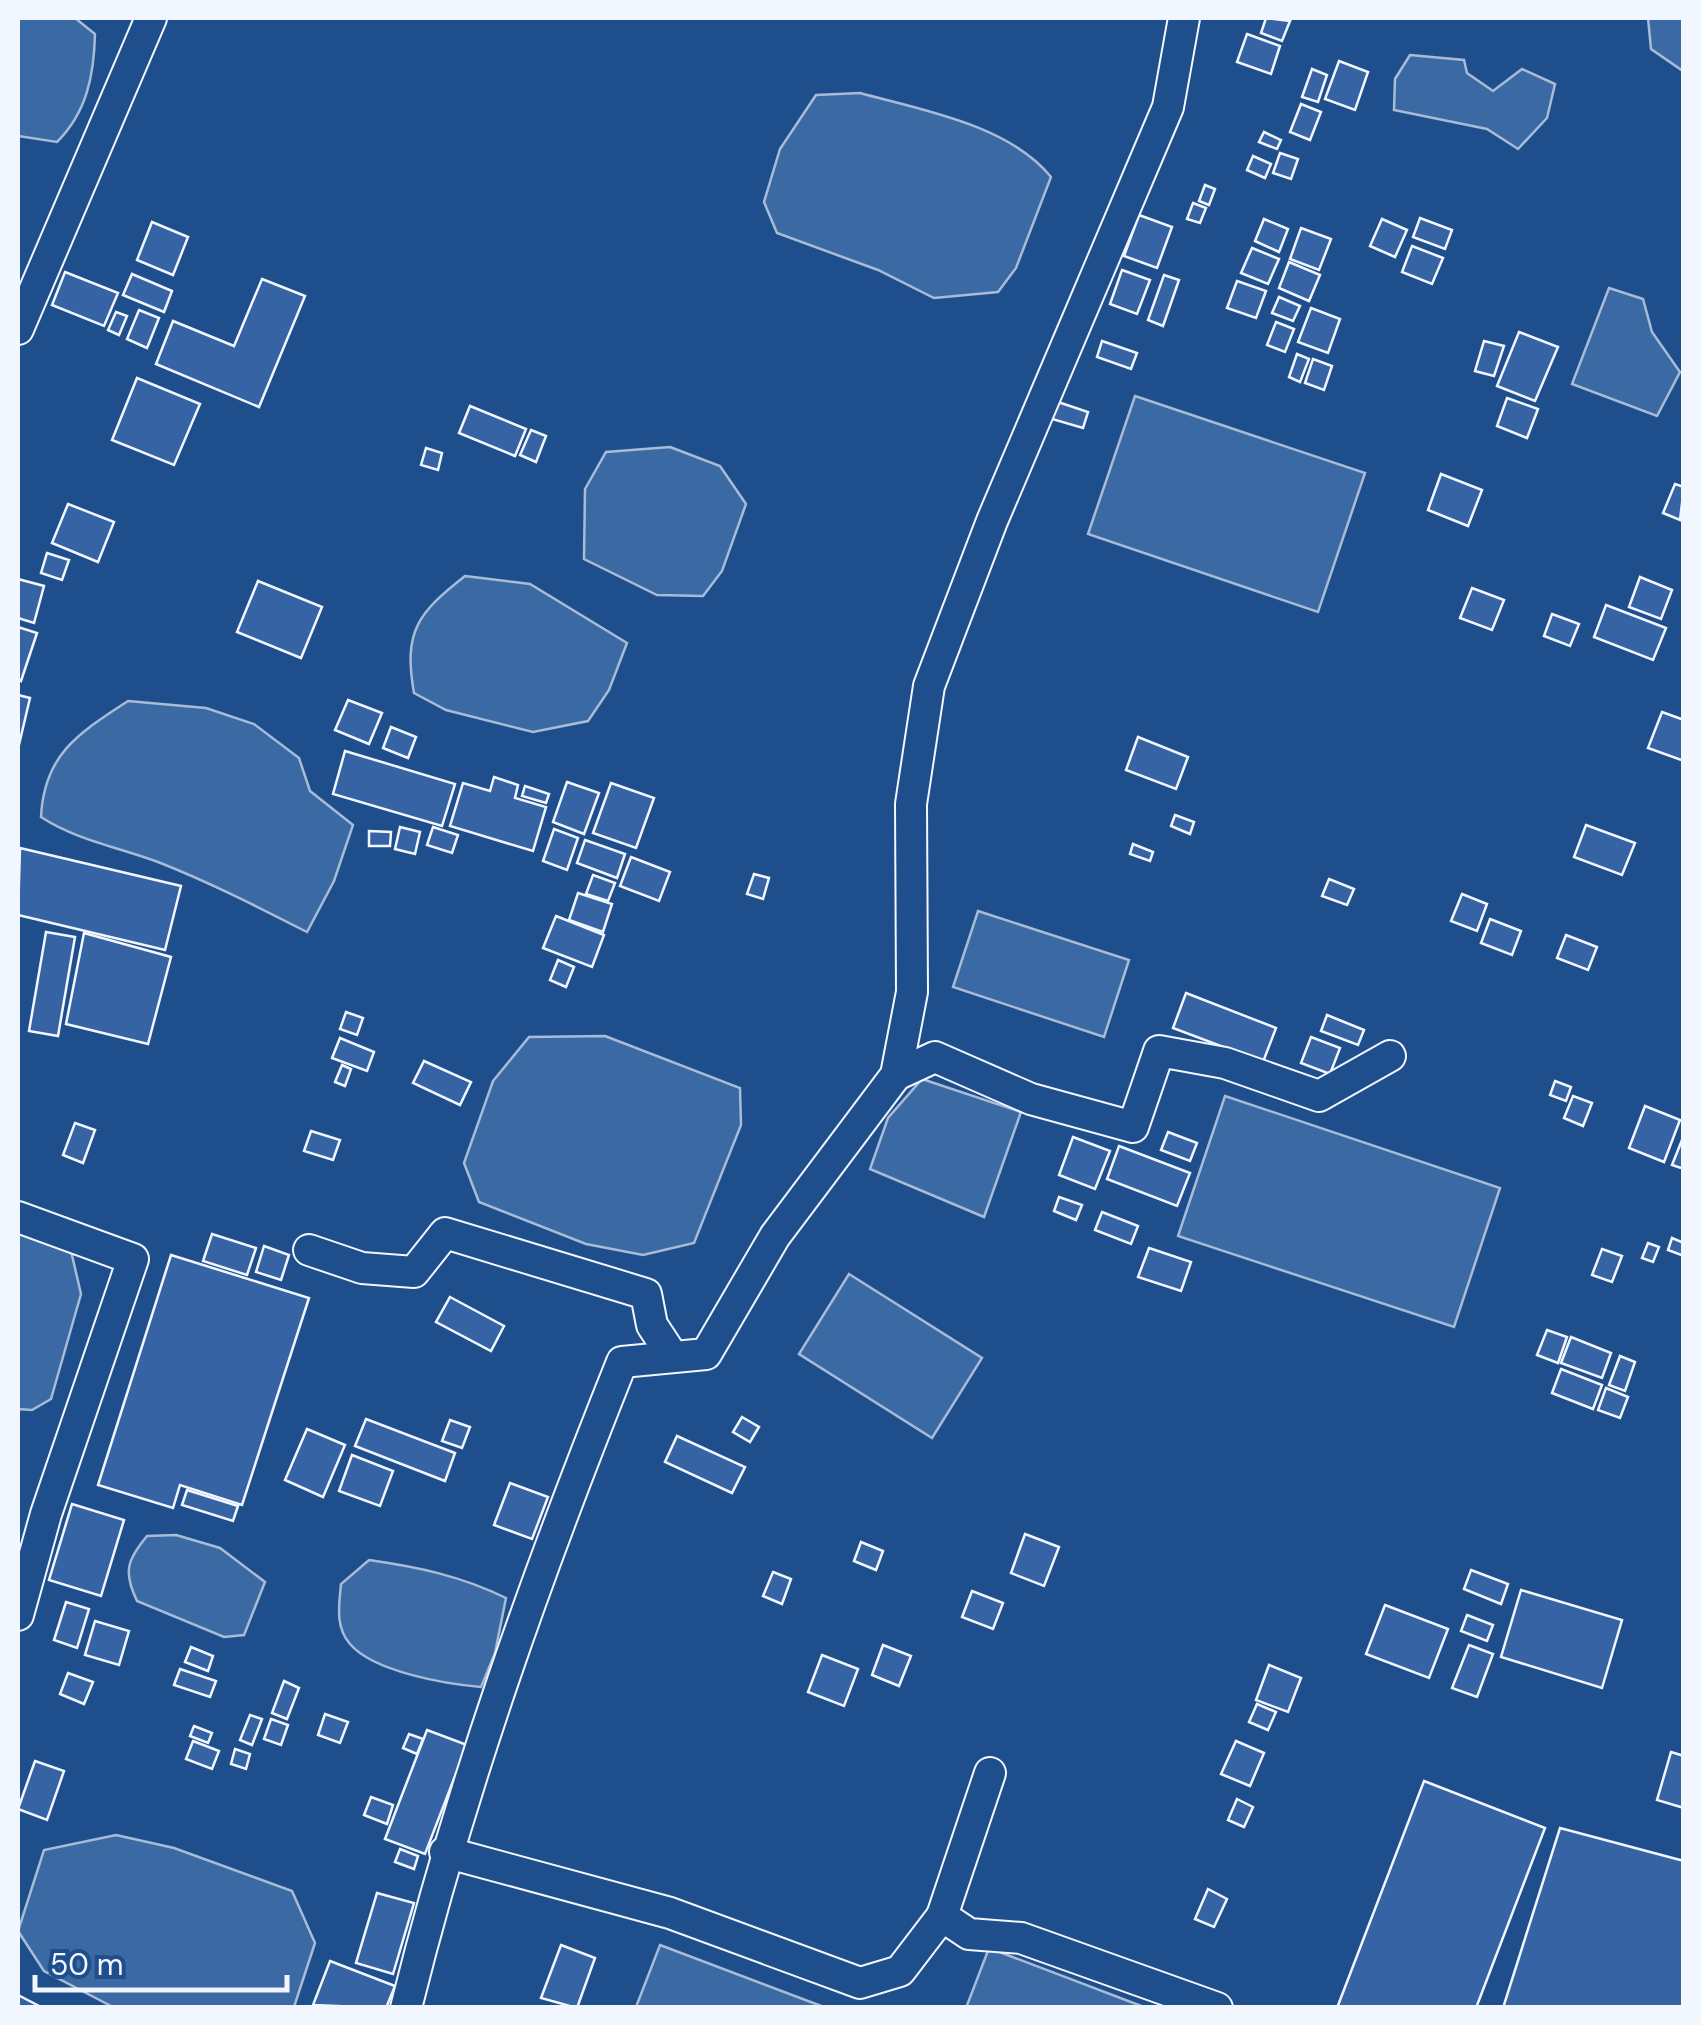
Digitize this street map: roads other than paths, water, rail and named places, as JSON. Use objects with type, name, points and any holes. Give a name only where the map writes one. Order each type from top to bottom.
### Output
[{"type":"street","points":[[18,329],[151,18]]},
{"type":"street","points":[[406,2008],[445,1852],[536,1578],[622,1362],[706,1354],[775,1236],[896,1074],[912,992],[911,804],[929,686],[992,521],[1168,107],[1184,18]]},
{"type":"street","points":[[896,1074],[934,1056],[1031,1099],[1133,1126],[1159,1050],[1226,1063],[1319,1096],[1390,1056]]},
{"type":"street","points":[[18,1217],[133,1259],[46,1514],[18,1615]]},
{"type":"street","points":[[309,1250],[362,1268],[414,1272],[446,1233],[478,1242],[646,1294],[652,1325],[673,1357]]},
{"type":"street","points":[[445,1852],[670,1913],[860,1984],[900,1971],[942,1916],[990,1773]]},
{"type":"street","points":[[942,1916],[969,1934],[1021,1938],[1217,2008]]},
{"type":"water","points":[[18,18],[75,18],[95,34],[87,92],[75,118],[57,142],[18,136]]},
{"type":"water","points":[[1648,18],[1683,18],[1683,71],[1651,49]]},
{"type":"water","points":[[1410,55],[1464,60],[1467,73],[1493,91],[1522,69],[1555,84],[1547,118],[1518,149],[1487,129],[1394,110],[1395,79]]},
{"type":"water","points":[[860,93],[937,113],[988,132],[1033,159],[1051,177],[1016,268],[998,292],[934,298],[878,270],[777,233],[764,202],[780,149],[816,95]]},
{"type":"water","points":[[1609,288],[1643,299],[1652,332],[1680,372],[1657,416],[1572,384]]},
{"type":"water","points":[[1135,396],[1365,473],[1318,612],[1088,534]]},
{"type":"water","points":[[670,447],[720,466],[746,504],[722,571],[703,596],[657,595],[584,559],[585,489],[606,452]]},
{"type":"water","points":[[465,576],[530,584],[627,643],[609,690],[588,721],[533,732],[446,710],[414,693],[411,654],[418,625],[436,601]]},
{"type":"water","points":[[128,701],[206,708],[254,724],[299,758],[310,791],[353,825],[334,881],[307,932],[196,878],[83,837],[41,817],[49,777],[67,747]]},
{"type":"water","points":[[978,911],[1129,960],[1104,1037],[953,987]]},
{"type":"water","points":[[605,1036],[740,1088],[741,1125],[694,1243],[643,1255],[586,1244],[479,1202],[464,1163],[493,1081],[529,1037]]},
{"type":"water","points":[[922,1079],[1021,1112],[984,1217],[870,1169],[888,1118]]},
{"type":"water","points":[[1225,1096],[1500,1188],[1454,1327],[1178,1236]]},
{"type":"water","points":[[18,1233],[71,1251],[81,1294],[51,1399],[32,1410],[18,1409]]},
{"type":"water","points":[[849,1274],[982,1358],[932,1438],[799,1354]]},
{"type":"water","points":[[176,1535],[220,1548],[265,1582],[244,1635],[224,1637],[137,1601],[129,1574],[135,1552],[147,1536]]},
{"type":"water","points":[[369,1560],[439,1573],[506,1598],[495,1653],[481,1687],[393,1669],[361,1654],[350,1644],[340,1623],[341,1584]]},
{"type":"water","points":[[116,1835],[174,1848],[292,1891],[315,1943],[294,2007],[113,2007],[44,1971],[18,1931],[44,1850]]},
{"type":"water","points":[[660,1945],[824,2007],[636,2007]]},
{"type":"water","points":[[989,1948],[1144,2007],[966,2008]]}]
